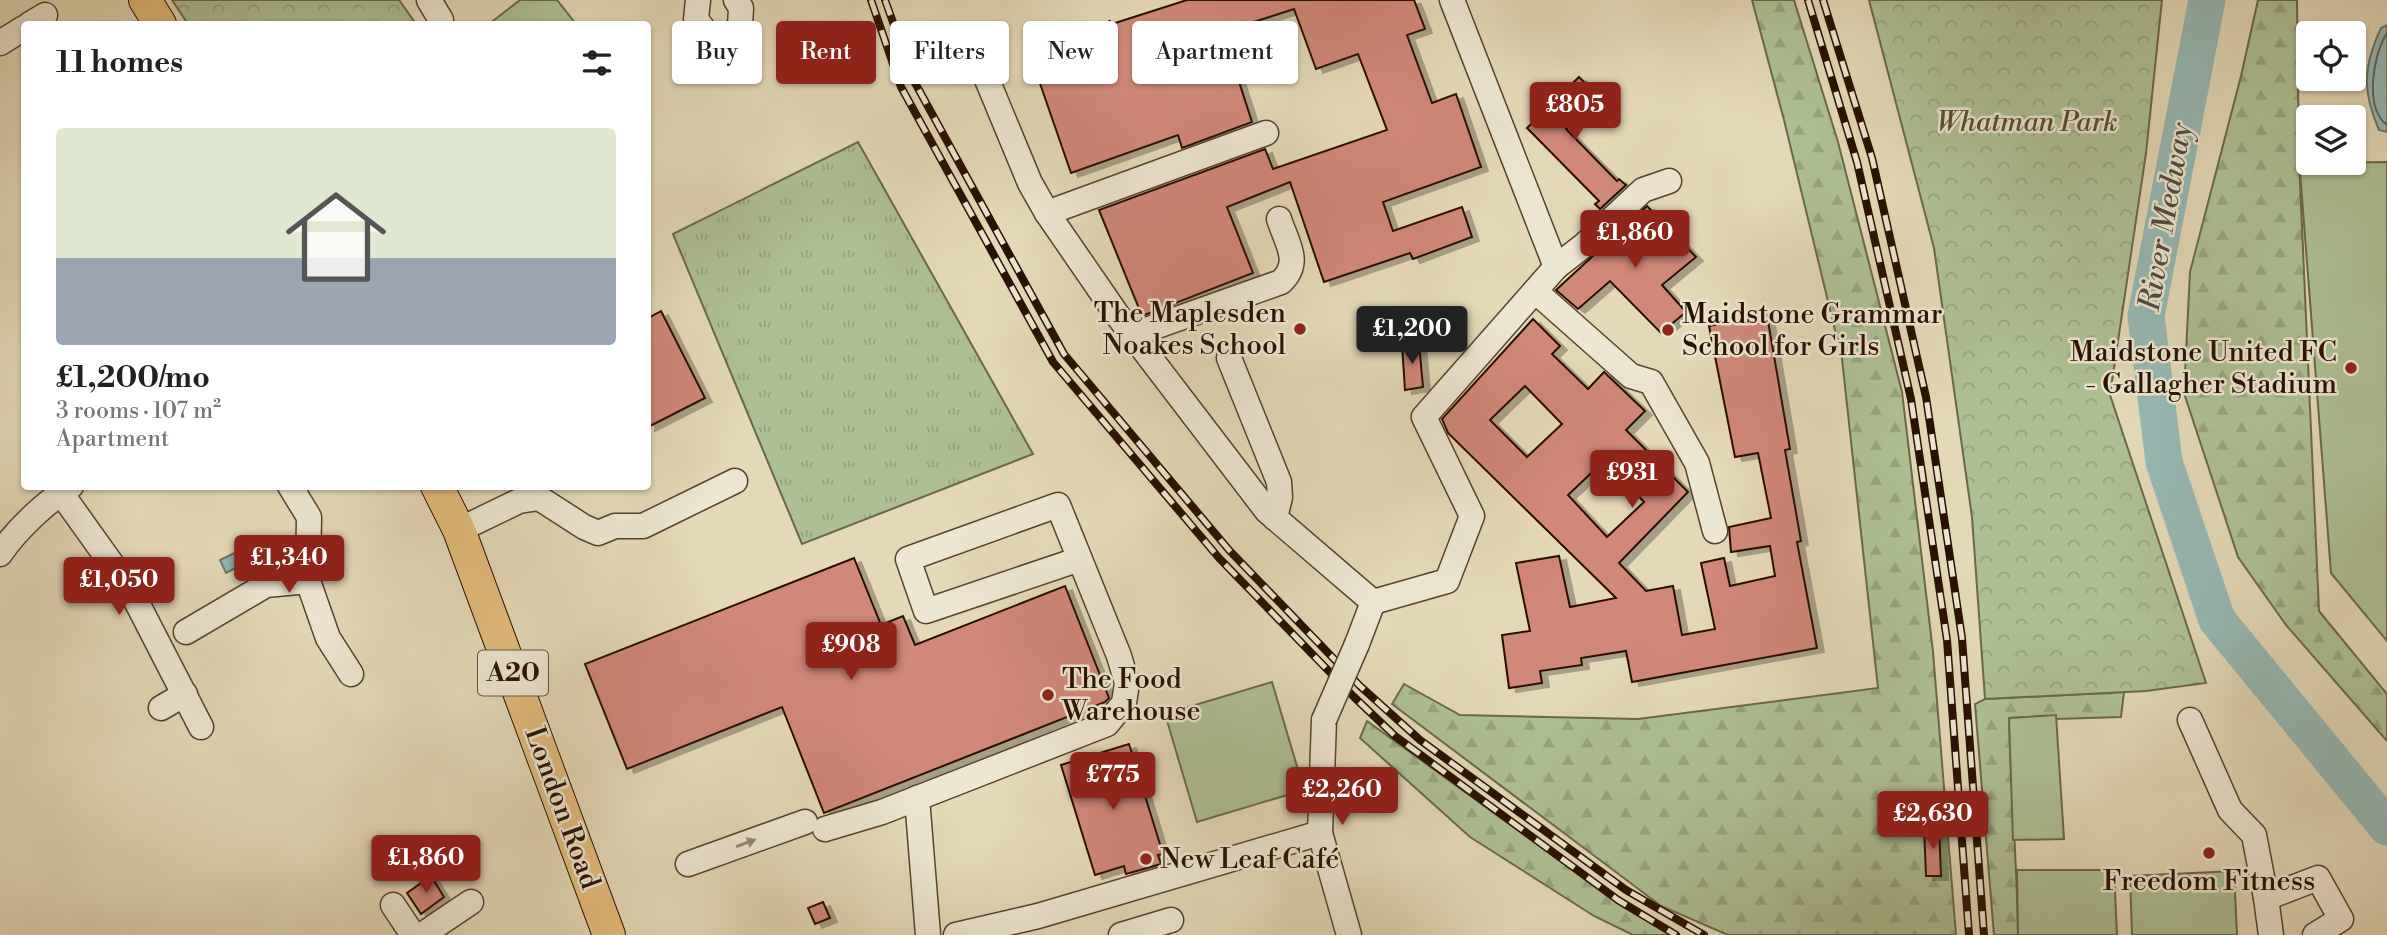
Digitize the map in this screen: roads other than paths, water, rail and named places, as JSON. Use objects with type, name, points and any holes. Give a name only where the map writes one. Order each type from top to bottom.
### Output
[{"type":"main road","points":[[145,0],[158,21]]},
{"type":"main road","name":"London Road","points":[[439,490],[459,530],[609,935]]},
{"type":"street","points":[[698,0],[696,19],[706,33],[726,38],[740,27],[741,8],[736,0]]},
{"type":"street","points":[[1452,0],[1556,267]]},
{"type":"street","points":[[0,43],[21,30]]},
{"type":"street","points":[[989,84],[1030,183],[1047,213],[1132,335],[1266,511],[1373,602]]},
{"type":"street","points":[[1047,213],[1266,133]]},
{"type":"street","points":[[1373,602],[1447,581],[1472,516],[1424,417],[1556,267],[1583,246],[1643,190],[1669,181]]},
{"type":"street","points":[[1132,335],[1281,282],[1291,272],[1293,263],[1279,219]]},
{"type":"street","points":[[1535,291],[1632,376],[1651,382],[1697,463],[1715,531]]},
{"type":"street","points":[[1229,358],[1279,482],[1280,497],[1275,518]]},
{"type":"street","points":[[459,530],[519,501],[540,498],[598,533],[615,526],[643,526],[735,481]]},
{"type":"street","points":[[0,554],[9,540],[66,490],[131,591],[201,727]]},
{"type":"street","points":[[292,490],[309,517],[309,580],[328,638],[351,674]]},
{"type":"street","points":[[688,864],[815,825],[882,812],[1107,724],[1124,703],[1127,682],[1119,656],[1080,559],[1058,505],[908,559],[926,611],[1080,559]]},
{"type":"street","points":[[186,632],[266,585],[309,580]]},
{"type":"street","points":[[1349,935],[1320,833],[1324,720],[1373,602]]},
{"type":"street","points":[[162,708],[185,694]]},
{"type":"street","points":[[2190,720],[2230,810],[2253,835],[2271,935]]},
{"type":"street","points":[[917,798],[928,935]]},
{"type":"street","points":[[956,935],[1016,928],[1038,916],[1320,833]]},
{"type":"street","points":[[2266,898],[2318,878],[2342,919],[2315,935]]},
{"type":"street","points":[[422,935],[471,902]]},
{"type":"street","points":[[393,905],[413,935]]},
{"type":"street","points":[[1121,935],[1171,920]]},
{"type":"water","points":[[2387,25],[2387,132],[2379,130],[2373,116],[2367,79],[2375,42],[2381,28]]},
{"type":"water","points":[[243,549],[249,561],[226,573],[220,560]]},
{"type":"waterway","name":"River Medway","points":[[2207,0],[2146,316],[2164,462],[2217,620],[2387,827]]},
{"type":"railway","points":[[871,0],[901,87],[1053,362],[1219,558],[1395,736],[1618,900],[1676,935]]},
{"type":"railway","points":[[885,0],[914,81],[1064,354],[1229,550],[1360,686],[1420,740],[1626,890],[1704,935]]},
{"type":"railway","points":[[1808,0],[1857,162],[1911,399],[1947,640],[1969,935]]},
{"type":"railway","points":[[1823,0],[1872,158],[1926,397],[1962,638],[1984,935]]},
{"type":"place","name":"The Maplesden Noakes School","points":[[1300,329]]},
{"type":"place","name":"Maidstone Grammar School for Girls","points":[[1668,330]]},
{"type":"place","name":"Maidstone United FC - Gallagher Stadium","points":[[2351,368]]},
{"type":"place","name":"The Food Warehouse","points":[[1048,695]]},
{"type":"place","name":"Freedom Fitness","points":[[2209,853]]},
{"type":"place","name":"New Leaf Café","points":[[1146,859]]},
{"type":"park label","name":"Whatman Park","points":[[2027,122]]}]
